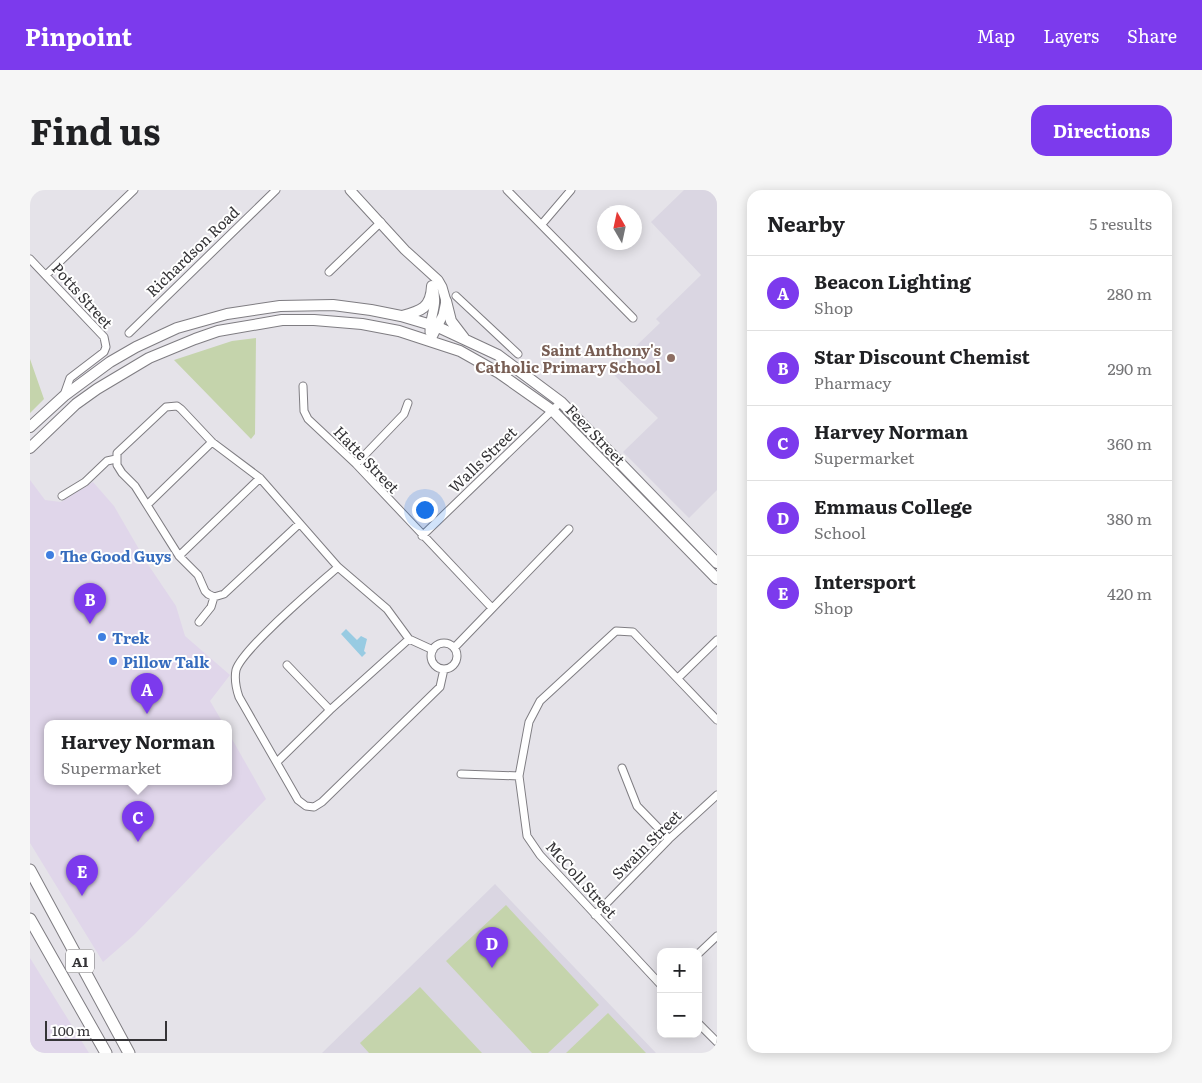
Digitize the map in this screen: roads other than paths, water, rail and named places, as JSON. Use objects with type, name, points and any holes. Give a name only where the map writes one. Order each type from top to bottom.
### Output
[{"type":"highway","name":"A1","points":[[30,870],[129,1053]]},
{"type":"highway","name":"A1","points":[[30,918],[106,1053]]},
{"type":"main road","points":[[401,316],[420,311],[432,294],[432,286]]},
{"type":"main road","points":[[451,299],[451,321],[466,340]]},
{"type":"main road","name":"Feez Street","points":[[64,396],[110,362],[136,347],[177,328],[227,314],[252,309],[302,304],[333,305],[401,316],[434,326],[499,356],[561,402],[716,560]]},
{"type":"main road","name":"Feez Street","points":[[30,448],[76,404],[120,374],[170,348],[218,331],[262,323],[314,320],[343,321],[399,331],[460,350],[499,373],[553,411],[717,579]]},
{"type":"main road","points":[[30,427],[64,396]]},
{"type":"street","points":[[46,275],[134,190]]},
{"type":"street","name":"Richardson Road","points":[[129,333],[276,190]]},
{"type":"street","points":[[350,190],[421,266],[438,280],[451,299],[518,354]]},
{"type":"street","points":[[507,190],[633,318]]},
{"type":"street","points":[[542,224],[571,190]]},
{"type":"street","points":[[329,272],[381,222]]},
{"type":"street","name":"Potts Street","points":[[30,259],[101,333],[106,342],[104,352],[70,378],[64,396]]},
{"type":"street","points":[[421,266],[432,286],[435,306],[434,326],[430,341]]},
{"type":"street","points":[[434,326],[443,315],[451,299]]},
{"type":"street","points":[[499,356],[508,345]]},
{"type":"street","name":"Hatte Street","points":[[303,386],[304,411],[308,418],[356,464],[492,608]]},
{"type":"street","name":"Walls Street","points":[[422,536],[561,402]]},
{"type":"street","points":[[356,464],[404,414],[408,403]]},
{"type":"street","points":[[299,524],[224,594],[214,597],[205,591],[198,575],[179,556],[135,486],[122,473],[117,465],[117,453],[166,407],[176,406],[181,409],[212,442],[260,478],[338,567],[387,609],[409,639],[433,650]]},
{"type":"street","points":[[147,505],[212,442]]},
{"type":"street","points":[[62,496],[85,482],[107,461],[116,460]]},
{"type":"street","points":[[179,556],[260,478]]},
{"type":"street","points":[[454,648],[570,529]]},
{"type":"street","points":[[338,567],[269,630],[244,657],[237,669],[235,680],[239,696],[298,800],[306,806],[314,808],[322,802],[440,687],[444,668]]},
{"type":"street","points":[[198,622],[210,607],[214,597]]},
{"type":"street","name":"McColl Street","points":[[657,981],[540,855],[527,836],[518,776],[529,722],[540,701],[616,631],[633,632],[678,678]]},
{"type":"street","points":[[277,762],[330,710],[409,639]]},
{"type":"street","points":[[717,640],[678,678],[717,720]]},
{"type":"street","points":[[443,643],[451,645],[457,656],[455,663],[444,668],[437,666],[434,663],[433,650],[443,643]]},
{"type":"street","points":[[286,665],[330,710]]},
{"type":"street","points":[[622,768],[637,806],[669,839]]},
{"type":"street","points":[[462,774],[518,776]]},
{"type":"street","name":"Swain Street","points":[[595,915],[669,839],[717,795]]},
{"type":"street","points":[[702,950],[717,936]]},
{"type":"street","points":[[702,1027],[717,1042]]},
{"type":"water","points":[[346,629],[357,640],[361,636],[367,639],[364,651],[366,653],[362,657],[341,634]]},
{"type":"place","name":"Saint Anthony's Catholic Primary School","points":[[671,358]]},
{"type":"place","name":"The Good Guys","points":[[50,555]]},
{"type":"place","name":"Star Discount Chemist","points":[[90,624]]},
{"type":"place","name":"Trek","points":[[102,637]]},
{"type":"place","name":"Pillow Talk","points":[[113,661]]},
{"type":"place","name":"Beacon Lighting","points":[[147,714]]},
{"type":"place","name":"Harvey Norman","points":[[138,842]]},
{"type":"place","name":"Intersport","points":[[82,896]]},
{"type":"place","name":"Emmaus College","points":[[492,968]]}]
